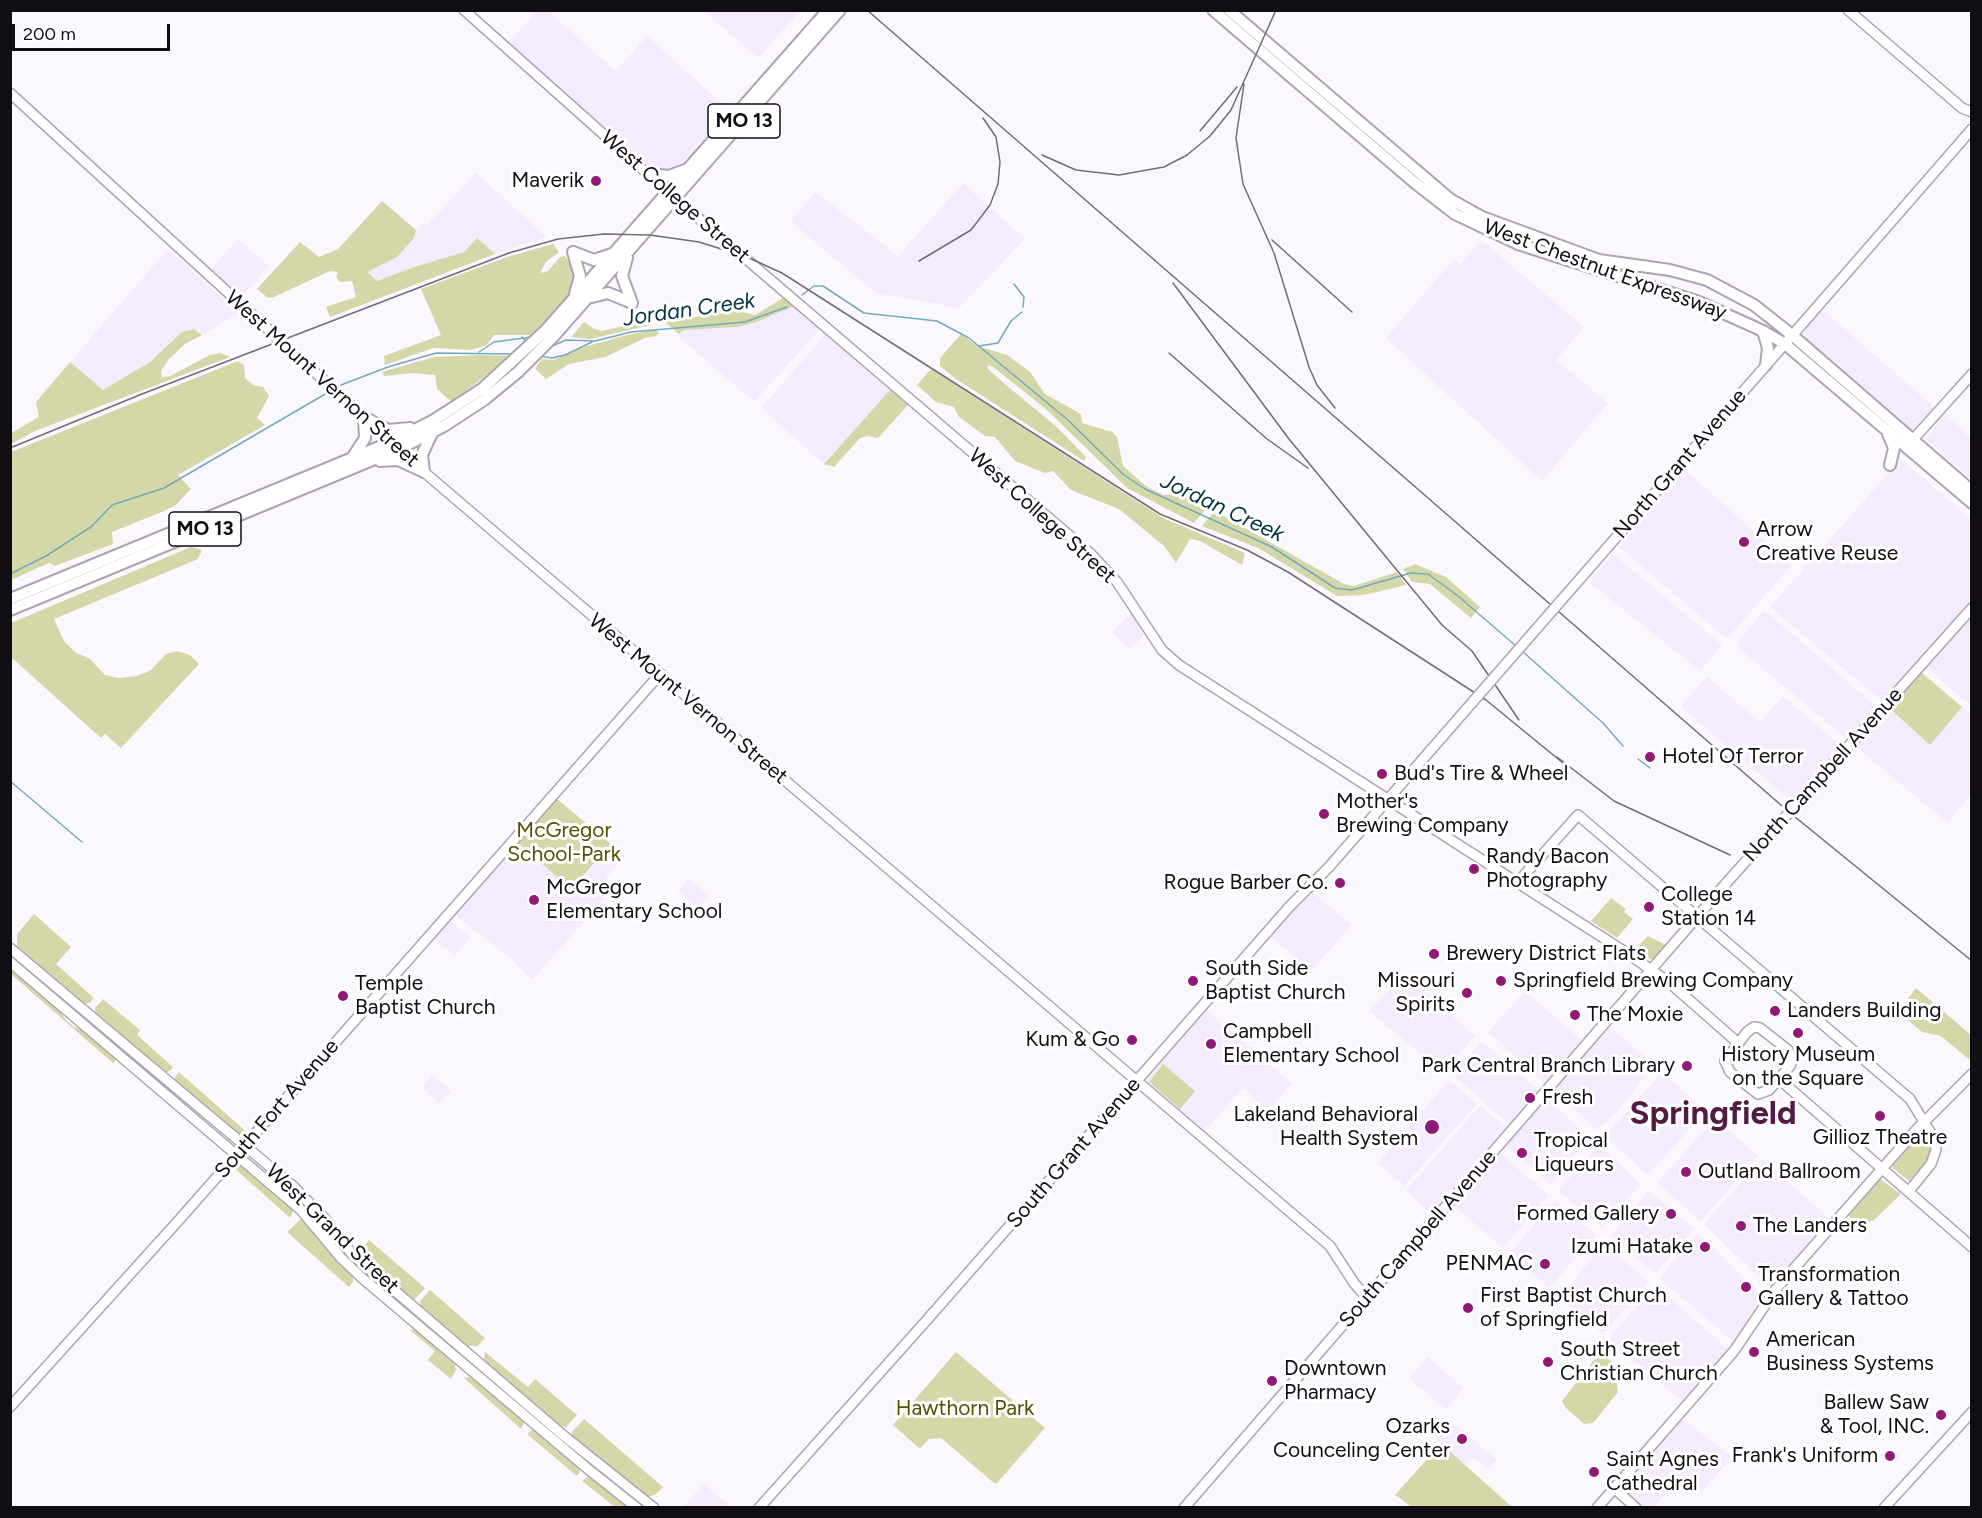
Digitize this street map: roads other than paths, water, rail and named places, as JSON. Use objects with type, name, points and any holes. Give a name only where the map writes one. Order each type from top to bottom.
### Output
[{"type":"main road","name":"West College Street","points":[[464,10],[672,196],[1091,554],[1117,582],[1151,635],[1173,660],[1652,970],[1737,1042]]},
{"type":"main road","name":"MO 13","points":[[10,599],[351,458],[432,433],[477,405],[518,372],[569,320],[632,249],[690,168],[828,10]]},
{"type":"main road","name":"MO 13","points":[[10,610],[362,464],[443,415],[502,372],[555,320],[619,248],[672,196],[840,10]]},
{"type":"main road","name":"West Chestnut Expressway","points":[[1213,10],[1414,183],[1455,214],[1518,244],[1699,302],[1763,331],[1785,344],[1878,422],[1910,443],[1971,490]]},
{"type":"main road","name":"West Chestnut Expressway","points":[[1229,10],[1424,178],[1482,217],[1599,260],[1670,270],[1707,280],[1754,305],[1792,335],[1910,443],[1971,503]]},
{"type":"main road","points":[[1848,10],[1962,108],[1971,112]]},
{"type":"main road","name":"West Mount Vernon Street","points":[[10,93],[424,472],[1330,1246],[1354,1284],[1367,1298]]},
{"type":"main road","name":"North Grant Avenue","points":[[1389,800],[1971,129]]},
{"type":"main road","points":[[648,174],[669,176],[690,168]]},
{"type":"main road","points":[[570,303],[580,280],[579,267],[573,252],[584,258],[598,260],[619,248]]},
{"type":"main road","points":[[586,300],[608,292],[632,303],[621,276],[632,249]]},
{"type":"main road","points":[[1763,331],[1768,348],[1766,365]]},
{"type":"main road","points":[[1910,443],[1971,374]]},
{"type":"main road","points":[[363,417],[383,428],[399,431],[438,413],[443,415]]},
{"type":"main road","points":[[351,458],[364,442],[366,429],[363,417]]},
{"type":"main road","points":[[1878,422],[1894,445],[1890,465]]},
{"type":"main road","points":[[362,464],[393,459],[424,472],[422,455],[432,433]]},
{"type":"main road","name":"North Campbell Avenue","points":[[1652,970],[1971,608]]},
{"type":"main road","name":"South Fort Avenue","points":[[10,1407],[237,1154],[660,674]]},
{"type":"main road","name":"South Grant Avenue","points":[[759,1508],[1290,906],[1329,867],[1389,800]]},
{"type":"main road","points":[[1517,883],[1578,815],[1910,1099],[1935,1140],[1936,1153],[1929,1167],[1908,1191]]},
{"type":"main road","name":"West Grand Street","points":[[10,948],[294,1187],[325,1219],[352,1254],[564,1436],[654,1508]]},
{"type":"main road","name":"West Grand Street","points":[[10,962],[301,1210],[341,1258],[362,1278],[637,1508]]},
{"type":"main road","name":"South Campbell Avenue","points":[[1184,1508],[1652,970]]},
{"type":"main road","points":[[1758,1027],[1788,1050],[1791,1063],[1767,1091],[1758,1094],[1735,1077],[1726,1067],[1725,1060],[1737,1042],[1750,1029],[1758,1027]]},
{"type":"main road","points":[[1597,1508],[1734,1351],[1776,1289],[1924,1121],[1971,1074]]},
{"type":"main road","points":[[1779,1079],[1971,1247]]},
{"type":"main road","points":[[1884,1508],[1971,1412]]},
{"type":"main road","points":[[1614,1488],[1636,1508]]},
{"type":"waterway","points":[[1014,284],[1024,297],[1023,307]]},
{"type":"waterway","name":"Jordan Creek","points":[[802,295],[814,286],[823,286],[864,313],[937,321],[969,338],[1069,421],[1124,475],[1145,489],[1272,547],[1335,588],[1352,590],[1411,573],[1428,574],[1458,596],[1516,646]]},
{"type":"waterway","name":"Jordan Creek","points":[[550,347],[566,340],[595,341],[631,332],[745,322],[787,307]]},
{"type":"waterway","points":[[979,346],[998,343],[1011,321],[1022,312]]},
{"type":"waterway","name":"Jordan Creek","points":[[522,337],[527,343]]},
{"type":"waterway","name":"Jordan Creek","points":[[479,352],[494,342],[531,337]]},
{"type":"waterway","name":"Jordan Creek","points":[[540,356],[552,358],[565,355],[592,342]]},
{"type":"waterway","name":"Jordan Creek","points":[[341,385],[388,367],[436,353],[514,354]]},
{"type":"waterway","points":[[10,574],[46,556],[91,527],[112,505],[164,488],[327,393]]},
{"type":"waterway","name":"Jordan Creek","points":[[1522,651],[1603,723],[1623,746]]},
{"type":"waterway","name":"Jordan Creek","points":[[1638,759],[1650,768]]},
{"type":"waterway","points":[[10,781],[82,842]]},
{"type":"railway","points":[[867,10],[1789,812],[1972,961]]},
{"type":"railway","points":[[1042,155],[1076,170],[1119,175],[1164,167],[1187,155],[1210,136],[1231,110],[1276,10]]},
{"type":"railway","points":[[1244,84],[1236,138],[1243,184],[1274,253],[1309,367],[1317,385],[1335,408]]},
{"type":"railway","points":[[1200,131],[1237,87]]},
{"type":"railway","points":[[919,261],[971,230],[990,205],[998,184],[1000,162],[996,137],[983,118]]},
{"type":"railway","points":[[10,448],[142,394],[509,253],[558,239],[604,234],[650,235],[699,242],[747,257],[782,273],[1160,514],[1247,550],[1288,572],[1486,700],[1563,763]]},
{"type":"railway","points":[[1272,240],[1352,312]]},
{"type":"railway","points":[[1173,283],[1289,439],[1442,625],[1472,651],[1519,720]]},
{"type":"railway","points":[[1169,353],[1267,439],[1308,468]]},
{"type":"railway","points":[[1557,757],[1614,801],[1730,855]]},
{"type":"place","name":"Maverik","points":[[596,181]]},
{"type":"place","name":"Arrow Creative Reuse","points":[[1744,542]]},
{"type":"place","name":"Hotel Of Terror","points":[[1650,757]]},
{"type":"place","name":"Bud's Tire & Wheel","points":[[1382,774]]},
{"type":"place","name":"Mother's Brewing Company","points":[[1324,814]]},
{"type":"place","name":"Randy Bacon Photography","points":[[1474,869]]},
{"type":"place","name":"Rogue Barber Co.","points":[[1340,883]]},
{"type":"place","name":"McGregor Elementary School","points":[[534,900]]},
{"type":"place","name":"College Station 14","points":[[1649,907]]},
{"type":"place","name":"Brewery District Flats","points":[[1434,954]]},
{"type":"place","name":"South Side Baptist Church","points":[[1193,981]]},
{"type":"place","name":"Springfield Brewing Company","points":[[1501,981]]},
{"type":"place","name":"Missouri Spirits","points":[[1467,993]]},
{"type":"place","name":"Temple Baptist Church","points":[[343,996]]},
{"type":"place","name":"Landers Building","points":[[1775,1011]]},
{"type":"place","name":"The Moxie","points":[[1575,1015]]},
{"type":"place","name":"History Museum on the Square","points":[[1798,1033]]},
{"type":"place","name":"Kum & Go","points":[[1132,1040]]},
{"type":"place","name":"Campbell Elementary School","points":[[1211,1044]]},
{"type":"place","name":"Park Central Branch Library","points":[[1687,1066]]},
{"type":"place","name":"Fresh","points":[[1530,1098]]},
{"type":"place","name":"Gillioz Theatre","points":[[1880,1116]]},
{"type":"place","name":"Lakeland Behavioral Health System","points":[[1432,1127]]},
{"type":"place","name":"Tropical Liqueurs","points":[[1522,1153]]},
{"type":"place","name":"Outland Ballroom","points":[[1686,1172]]},
{"type":"place","name":"Formed Gallery","points":[[1671,1214]]},
{"type":"place","name":"The Landers","points":[[1741,1226]]},
{"type":"place","name":"Izumi Hatake","points":[[1705,1247]]},
{"type":"place","name":"PENMAC","points":[[1545,1264]]},
{"type":"place","name":"Transformation Gallery & Tattoo","points":[[1746,1287]]},
{"type":"place","name":"First Baptist Church of Springfield","points":[[1468,1308]]},
{"type":"place","name":"American Business Systems","points":[[1754,1352]]},
{"type":"place","name":"South Street Christian Church","points":[[1548,1362]]},
{"type":"place","name":"Downtown Pharmacy","points":[[1272,1381]]},
{"type":"place","name":"Ballew Saw & Tool, INC.","points":[[1941,1415]]},
{"type":"place","name":"Ozarks Counceling Center","points":[[1462,1439]]},
{"type":"place","name":"Frank's Uniform","points":[[1890,1456]]},
{"type":"place","name":"Saint Agnes Cathedral","points":[[1594,1472]]},
{"type":"district","name":"Springfield","points":[[1713,1114]]},
{"type":"park label","name":"McGregor School-Park","points":[[564,843]]},
{"type":"park label","name":"Hawthorn Park","points":[[965,1409]]}]
